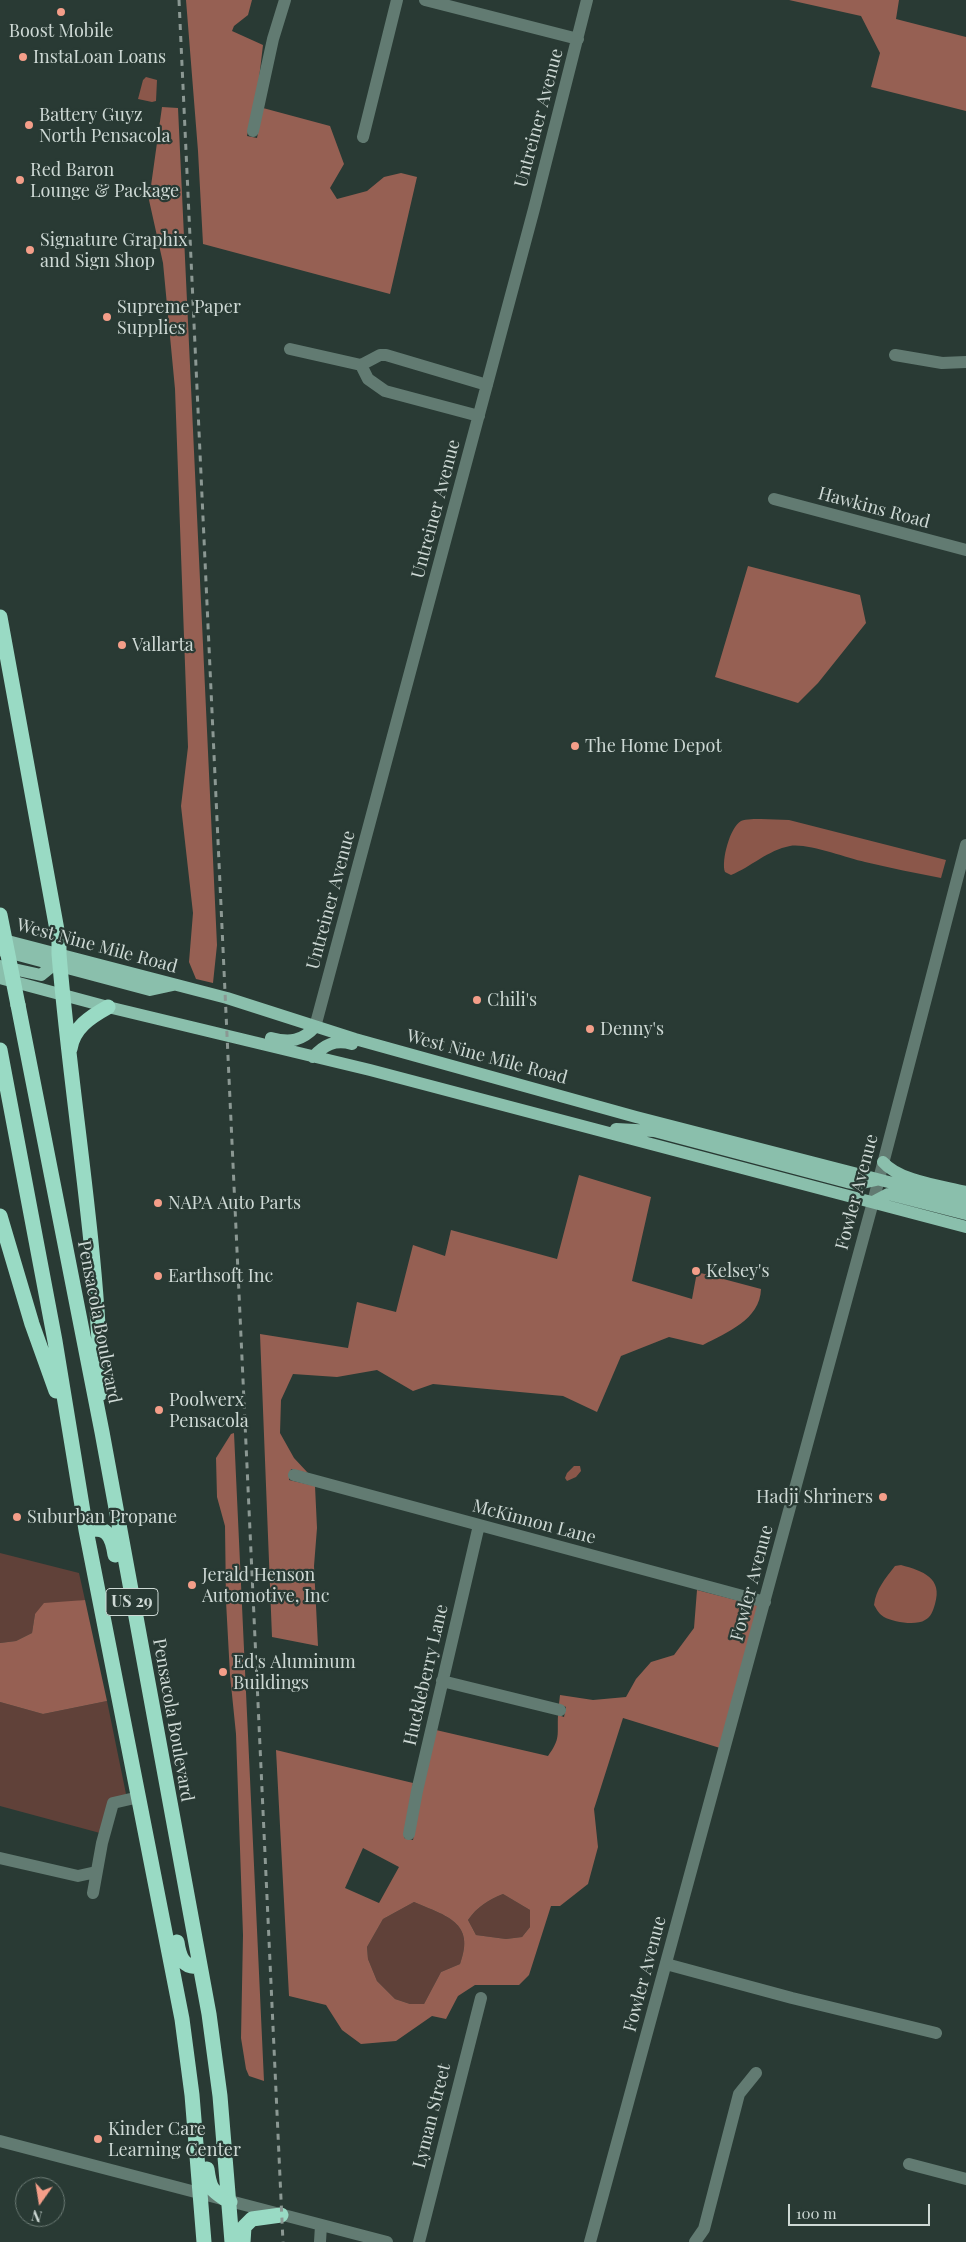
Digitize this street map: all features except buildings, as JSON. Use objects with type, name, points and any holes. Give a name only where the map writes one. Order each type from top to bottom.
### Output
[{"type":"highway","points":[[0,617],[60,941],[57,961],[85,1184],[100,1360],[102,1432]]},
{"type":"highway","name":"Pensacola Boulevard","points":[[0,914],[102,1432],[200,1966],[220,2096],[232,2242]]},
{"type":"highway","points":[[68,1058],[71,1039],[90,1018],[108,1007]]},
{"type":"highway","name":"US 29","points":[[0,1050],[55,1341],[86,1530],[182,2019],[192,2096],[204,2242]]},
{"type":"highway","points":[[0,1216],[32,1324],[67,1423]]},
{"type":"highway","points":[[86,1530],[98,1528],[105,1530],[110,1537],[124,1604],[138,1634]]},
{"type":"highway","points":[[150,1853],[164,1878],[179,1956],[188,1966],[200,1966]]},
{"type":"highway","points":[[182,2019],[195,2052],[209,2186],[216,2194],[230,2202]]},
{"type":"highway","points":[[201,2194],[222,2210],[225,2242]]},
{"type":"highway","points":[[244,2242],[244,2226],[252,2219],[281,2215]]},
{"type":"main road","name":"West Nine Mile Road","points":[[0,939],[57,961],[150,990],[176,985],[273,1012],[316,1027],[636,1117],[966,1202]]},
{"type":"main road","points":[[0,950],[57,961]]},
{"type":"main road","points":[[0,966],[41,975],[57,961]]},
{"type":"main road","points":[[0,978],[966,1226]]},
{"type":"main road","points":[[237,1038],[258,1034],[285,1041],[297,1040],[306,1036],[316,1027]]},
{"type":"main road","points":[[313,1057],[322,1047],[338,1042],[420,1065],[435,1061]]},
{"type":"main road","points":[[586,1127],[654,1131],[858,1184],[879,1179]]},
{"type":"main road","points":[[883,1162],[890,1170],[904,1176],[966,1192]]},
{"type":"main road","points":[[874,1202],[888,1194],[966,1214]]},
{"type":"street","points":[[253,131],[274,38],[285,0]]},
{"type":"street","points":[[363,137],[397,0]]},
{"type":"street","points":[[425,0],[578,39]]},
{"type":"street","name":"Untreiner Avenue","points":[[316,1027],[479,416],[587,0]]},
{"type":"street","points":[[290,349],[361,365],[380,355],[386,355],[487,385]]},
{"type":"street","points":[[895,355],[942,364],[966,362]]},
{"type":"street","points":[[361,365],[368,379],[385,391],[479,416]]},
{"type":"street","name":"Hawkins Road","points":[[774,499],[966,550]]},
{"type":"street","name":"Fowler Avenue","points":[[590,2242],[874,1202],[966,845]]},
{"type":"street","name":"McKinnon Lane","points":[[294,1476],[765,1602]]},
{"type":"street","name":"Huckleberry Lane","points":[[410,1834],[416,1791],[479,1525]]},
{"type":"street","points":[[442,1681],[560,1710]]},
{"type":"street","points":[[93,1893],[102,1842],[114,1803],[139,1797]]},
{"type":"street","points":[[0,1858],[78,1876],[96,1872]]},
{"type":"street","points":[[666,1964],[792,1998],[936,2032]]},
{"type":"street","name":"Lyman Street","points":[[418,2242],[481,1998]]},
{"type":"street","points":[[695,2242],[704,2228],[739,2094],[756,2073]]},
{"type":"street","points":[[0,2141],[387,2242]]},
{"type":"street","points":[[909,2164],[966,2179]]},
{"type":"street","points":[[320,2242],[322,2225]]},
{"type":"shaded area","points":[[186,0],[252,0],[248,15],[234,26],[232,31],[263,45],[258,87],[247,136],[257,138],[263,108],[330,126],[344,164],[330,188],[337,199],[367,191],[384,177],[401,173],[417,177],[390,294],[203,244]]},
{"type":"shaded area","points":[[789,0],[899,0],[896,19],[966,37],[966,111],[871,87],[880,53],[861,16]]},
{"type":"shaded area","points":[[146,77],[157,80],[156,101],[138,99],[143,80]]},
{"type":"shaded area","points":[[162,107],[178,108],[217,945],[213,983],[196,979],[189,962],[193,913],[181,806],[188,747],[175,389],[163,263],[149,200]]},
{"type":"shaded area","points":[[748,566],[860,595],[866,623],[818,683],[798,703],[715,677]]},
{"type":"shaded area","points":[[743,820],[789,820],[946,860],[941,878],[865,862],[817,849],[790,846],[774,851],[731,875],[725,872],[724,860],[727,845],[737,824]]},
{"type":"shaded area","points":[[579,1175],[651,1197],[632,1281],[692,1299],[697,1272],[761,1289],[755,1309],[741,1324],[703,1345],[669,1337],[621,1356],[597,1412],[563,1396],[433,1384],[413,1391],[377,1370],[337,1377],[293,1374],[281,1400],[280,1433],[294,1458],[308,1473],[291,1469],[289,1480],[315,1486],[317,1528],[314,1566],[318,1646],[272,1637],[260,1334],[348,1348],[357,1302],[396,1312],[413,1245],[445,1256],[451,1230],[557,1259]]},
{"type":"shaded area","points":[[234,1433],[264,2081],[249,2076],[241,2038],[243,1935],[236,1734],[230,1675],[226,1601],[225,1526],[217,1497],[216,1458],[231,1434]]},
{"type":"shaded area","points":[[574,1466],[580,1466],[581,1471],[576,1477],[567,1481],[565,1478],[567,1473]]},
{"type":"shaded area","points":[[0,1553],[79,1573],[85,1600],[71,1602],[35,1614],[32,1633],[16,1641],[0,1643]]},
{"type":"shaded area","points":[[901,1565],[924,1573],[934,1582],[937,1595],[933,1611],[929,1617],[921,1622],[904,1623],[888,1619],[878,1612],[874,1605],[884,1580],[895,1566]]},
{"type":"shaded area","points":[[697,1590],[759,1606],[720,1748],[623,1718],[594,1809],[598,1847],[588,1884],[560,1906],[551,1906],[529,1975],[519,1985],[475,1985],[458,1996],[446,2019],[432,2016],[396,2041],[361,2044],[342,2030],[326,2005],[289,1996],[276,1750],[413,1783],[404,1838],[413,1840],[421,1792],[436,1730],[548,1756],[557,1740],[558,1715],[564,1717],[566,1707],[559,1704],[560,1695],[593,1700],[626,1697],[636,1679],[651,1662],[674,1655],[694,1628]],"holes":[[[363,1848],[399,1867],[379,1903],[345,1888]],[[503,1894],[530,1910],[530,1927],[522,1937],[506,1939],[476,1935],[468,1920],[471,1915],[488,1901]],[[414,1902],[447,1917],[455,1922],[461,1930],[464,1939],[464,1950],[460,1964],[441,1972],[424,2004],[410,2004],[395,1999],[377,1981],[368,1959],[367,1947],[383,1919]]]},
{"type":"shaded area","points":[[85,1600],[107,1701],[43,1714],[0,1702],[0,1643],[16,1641],[32,1633],[35,1614],[44,1603]]},
{"type":"shaded area","points":[[107,1701],[126,1794],[100,1833],[0,1806],[0,1702],[43,1714]]},
{"type":"shaded area","points":[[503,1894],[530,1910],[530,1927],[522,1937],[506,1939],[476,1935],[468,1920],[483,1904]]},
{"type":"shaded area","points":[[414,1902],[455,1922],[461,1930],[464,1939],[464,1950],[460,1964],[441,1972],[424,2004],[410,2004],[395,1999],[377,1981],[368,1959],[367,1947],[383,1919]]},
{"type":"railway","points":[[179,0],[283,2242]]},
{"type":"place","name":"Boost Mobile","points":[[61,12]]},
{"type":"place","name":"InstaLoan Loans","points":[[23,57]]},
{"type":"place","name":"Battery Guyz North Pensacola","points":[[29,125]]},
{"type":"place","name":"Red Baron Lounge & Package","points":[[20,180]]},
{"type":"place","name":"Signature Graphix and Sign Shop","points":[[30,250]]},
{"type":"place","name":"Supreme Paper Supplies","points":[[107,317]]},
{"type":"place","name":"Vallarta","points":[[122,645]]},
{"type":"place","name":"The Home Depot","points":[[575,746]]},
{"type":"place","name":"Chili's","points":[[477,1000]]},
{"type":"place","name":"Denny's","points":[[590,1029]]},
{"type":"place","name":"NAPA Auto Parts","points":[[158,1203]]},
{"type":"place","name":"Kelsey's","points":[[696,1271]]},
{"type":"place","name":"Earthsoft Inc","points":[[158,1276]]},
{"type":"place","name":"Poolwerx Pensacola","points":[[159,1410]]},
{"type":"place","name":"Hadji Shriners","points":[[883,1497]]},
{"type":"place","name":"Suburban Propane","points":[[17,1517]]},
{"type":"place","name":"Jerald Henson Automotive, Inc","points":[[192,1585]]},
{"type":"place","name":"Ed's Aluminum Buildings","points":[[223,1672]]},
{"type":"place","name":"Kinder Care Learning Center","points":[[98,2139]]}]
